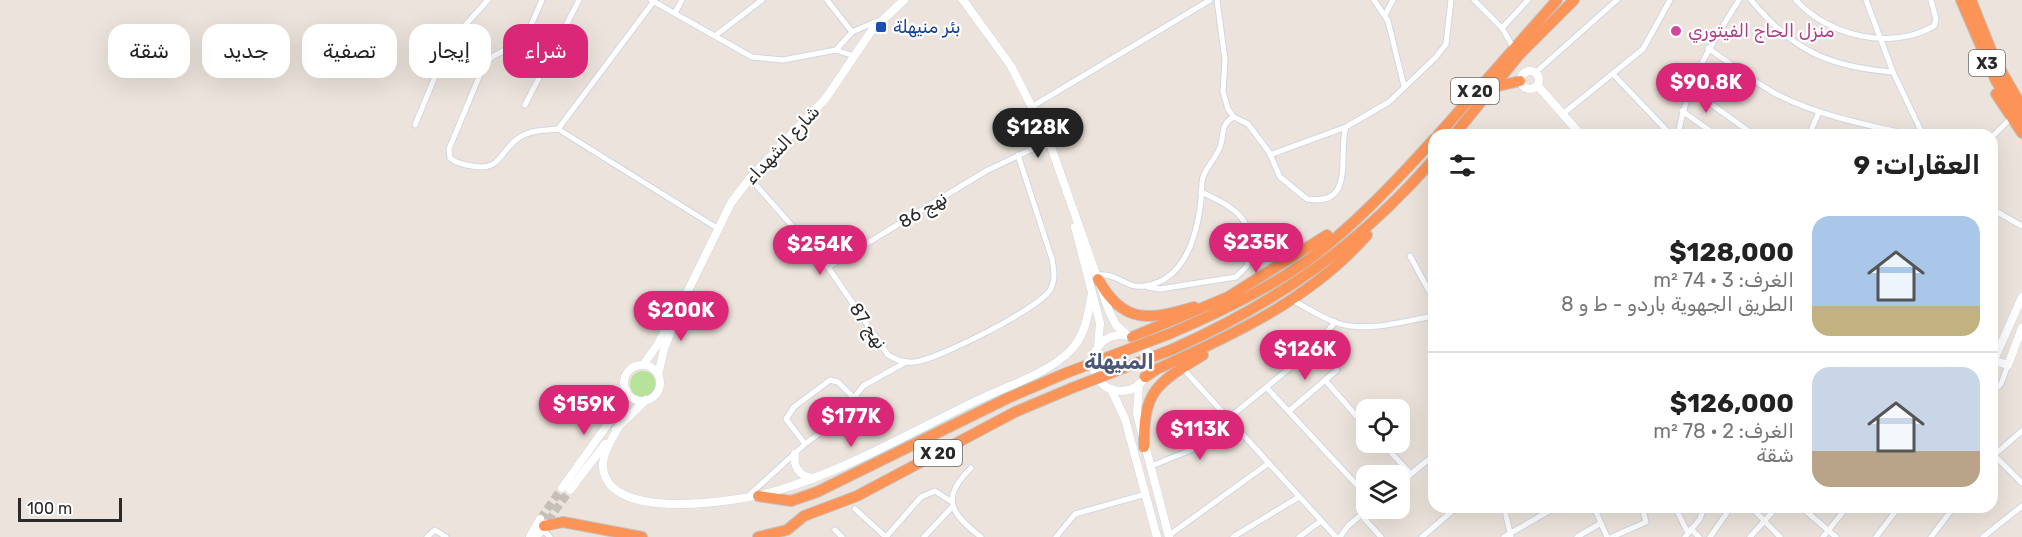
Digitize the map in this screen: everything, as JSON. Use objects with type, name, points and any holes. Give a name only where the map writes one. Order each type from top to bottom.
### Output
[{"type":"highway","name":"X 20","points":[[1443,129],[1513,47],[1557,0]]},
{"type":"highway","name":"X 20","points":[[1459,129],[1519,56],[1574,0]]},
{"type":"highway","points":[[1966,1],[2022,94]]},
{"type":"highway","name":"X3","points":[[1966,1],[1970,24],[2016,119]]},
{"type":"highway","name":"X3","points":[[1966,1],[1995,60],[2022,106]]},
{"type":"highway","points":[[1491,89],[1502,84],[1520,81]]},
{"type":"highway","points":[[2016,119],[2022,133]]},
{"type":"highway","name":"X 20","points":[[758,496],[791,501],[858,474],[1008,398],[1066,373],[1169,334],[1238,303],[1305,261],[1376,200],[1428,145]]},
{"type":"highway","name":"X 20","points":[[1142,381],[1157,369],[1247,327],[1292,300],[1347,258],[1428,166]]},
{"type":"highway","name":"X 20","points":[[1130,336],[1187,316],[1242,289],[1346,223],[1376,200]]},
{"type":"highway","name":"X 20","points":[[758,537],[787,530],[804,516],[857,496],[1015,412],[1173,349],[1250,311],[1314,271],[1396,202]]},
{"type":"highway","points":[[1097,277],[1106,294],[1119,307],[1126,312],[1148,317],[1186,309],[1242,289]]},
{"type":"highway","points":[[1144,447],[1143,420],[1154,390],[1166,378],[1247,327]]},
{"type":"highway","points":[[544,524],[563,522],[642,537]]},
{"type":"street","points":[[415,124],[449,43],[488,0]]},
{"type":"street","points":[[542,0],[525,39],[489,59],[484,65],[449,148],[450,158],[454,162],[484,169],[494,166],[513,142],[524,135],[558,129],[717,228]]},
{"type":"street","points":[[525,105],[579,0]]},
{"type":"street","points":[[676,11],[682,0]]},
{"type":"street","points":[[716,35],[762,0]]},
{"type":"street","points":[[827,0],[852,32]]},
{"type":"street","name":"شارع الشهداء","points":[[681,305],[731,203],[750,178],[815,111],[882,19],[904,0]]},
{"type":"street","points":[[963,0],[1011,66],[1033,106],[1049,141],[1112,318],[1144,347],[1148,354],[1148,370],[1142,381],[1137,414],[1168,536],[1269,463]]},
{"type":"street","points":[[1033,106],[1210,0]]},
{"type":"street","points":[[1217,0],[1225,60],[1223,92],[1234,117],[1248,124],[1270,155],[1272,164],[1280,177],[1307,199],[1325,199],[1334,194],[1340,183],[1345,159],[1343,135],[1346,127]]},
{"type":"street","points":[[1374,0],[1385,15],[1404,86]]},
{"type":"street","points":[[1385,15],[1393,0]]},
{"type":"street","points":[[1270,155],[1346,127],[1389,102],[1436,57],[1446,44],[1451,0]]},
{"type":"street","points":[[1474,0],[1502,28],[1513,47]]},
{"type":"street","points":[[1502,28],[1528,0]]},
{"type":"street","points":[[1538,86],[1527,89],[1520,81],[1525,71],[1536,72],[1617,0]]},
{"type":"street","points":[[1564,113],[1647,45],[1670,0]]},
{"type":"street","points":[[1680,129],[1689,88],[1708,48],[1739,0]]},
{"type":"street","points":[[1751,0],[1782,34],[1812,53],[1854,69],[1893,72]]},
{"type":"street","points":[[1796,0],[1811,14],[1846,32],[1881,40],[1934,26],[1936,18],[1931,0]]},
{"type":"street","points":[[1866,0],[1893,72],[1920,129]]},
{"type":"street","points":[[558,129],[653,1],[676,11],[741,53],[766,60],[814,57],[836,50],[852,32],[882,19]]},
{"type":"street","points":[[1708,48],[1768,89],[1819,112],[1888,129]]},
{"type":"street","points":[[836,50],[854,56]]},
{"type":"street","points":[[1536,72],[1540,78],[1538,86]]},
{"type":"street","points":[[1613,74],[1665,129]]},
{"type":"street","points":[[1538,86],[1576,129]]},
{"type":"street","points":[[1689,88],[1746,129]]},
{"type":"street","points":[[1682,111],[1708,129]]},
{"type":"street","points":[[1812,129],[1819,112]]},
{"type":"street","points":[[1143,287],[1174,273],[1186,257],[1204,176],[1220,146],[1224,126],[1234,117]]},
{"type":"street","points":[[1998,132],[2016,119]]},
{"type":"street","name":"نهج 86","points":[[828,267],[1018,155],[1049,141]]},
{"type":"street","points":[[745,498],[805,444],[850,411],[854,398],[863,386],[906,362],[922,361],[941,353],[1020,314],[1042,299],[1052,287],[1054,274],[1052,259],[1018,155]]},
{"type":"street","name":"نهج 87","points":[[750,178],[828,267],[884,350],[897,360],[906,362]]},
{"type":"street","points":[[1097,277],[1114,275],[1131,286],[1160,289],[1236,277],[1247,266],[1249,244],[1246,226],[1238,212],[1201,192]]},
{"type":"street","points":[[1071,207],[1080,254],[1100,323],[1093,362],[1094,372],[1099,380],[1111,389],[1125,419],[1157,537]]},
{"type":"street","points":[[1998,212],[2022,226]]},
{"type":"street","points":[[1410,256],[1428,289]]},
{"type":"street","name":"X 20","points":[[619,426],[605,452],[603,467],[607,482],[617,493],[642,501],[684,503],[758,496],[811,478],[888,445],[1065,356],[1083,331],[1092,293]]},
{"type":"street","points":[[1998,349],[2022,297]]},
{"type":"street","points":[[1292,300],[1335,322],[1347,325],[1381,325],[1428,317]]},
{"type":"street","points":[[681,305],[664,349],[658,375],[658,391],[619,426],[566,489],[618,410],[626,390],[628,373],[643,365],[658,344],[676,309],[681,305]]},
{"type":"street","points":[[1229,418],[1320,342],[1335,322]]},
{"type":"street","points":[[1998,387],[2022,330]]},
{"type":"street","points":[[1097,348],[1110,337],[1130,336]]},
{"type":"street","points":[[1998,362],[2008,365]]},
{"type":"street","points":[[643,365],[652,368],[658,375]]},
{"type":"street","points":[[1289,411],[1336,370]]},
{"type":"street","points":[[1187,373],[1338,537],[1356,519]]},
{"type":"street","points":[[805,444],[786,419],[794,407],[830,380],[838,382],[854,398]]},
{"type":"street","points":[[1325,380],[1356,416]]},
{"type":"street","points":[[1111,389],[1125,390],[1142,381]]},
{"type":"street","points":[[1267,388],[1356,484]]},
{"type":"street","points":[[626,390],[634,399],[646,400]]},
{"type":"street","points":[[1149,467],[1240,430]]},
{"type":"street","points":[[1998,451],[2022,431]]},
{"type":"street","points":[[795,453],[795,463],[799,471],[811,478]]},
{"type":"street","points":[[1391,453],[1411,474],[1428,460]]},
{"type":"street","points":[[1998,460],[2022,483]]},
{"type":"street","points":[[924,537],[952,504],[955,486],[971,468]]},
{"type":"street","points":[[855,509],[886,537],[925,493],[936,491],[952,504],[959,519],[981,537]]},
{"type":"street","points":[[1056,537],[1076,514],[1146,494]]},
{"type":"street","points":[[1233,537],[1299,496]]},
{"type":"street","points":[[1983,537],[2022,506]]},
{"type":"street","points":[[1422,537],[1450,513]]},
{"type":"street","points":[[1505,513],[1510,535]]},
{"type":"street","points":[[1504,537],[1546,513]]},
{"type":"street","points":[[1597,513],[1607,537]]},
{"type":"street","points":[[1612,537],[1646,522],[1644,513]]},
{"type":"street","points":[[1678,513],[1688,533],[1699,537]]},
{"type":"street","points":[[1688,533],[1700,513]]},
{"type":"street","points":[[1710,537],[1727,513]]},
{"type":"street","points":[[1757,513],[1780,537]]},
{"type":"street","points":[[1750,537],[1772,513]]},
{"type":"street","points":[[1808,513],[1836,537]]},
{"type":"street","points":[[1823,537],[1842,513]]},
{"type":"street","points":[[1876,537],[1894,513]]},
{"type":"street","points":[[1931,537],[1949,513]]},
{"type":"street","points":[[1364,519],[1381,537]]},
{"type":"street","points":[[1299,537],[1321,521]]},
{"type":"street","points":[[1577,537],[1601,523]]},
{"type":"street","points":[[530,537],[544,524]]},
{"type":"street","points":[[536,537],[544,524]]},
{"type":"street","points":[[544,524],[550,537]]},
{"type":"street","points":[[427,537],[435,530],[446,537]]},
{"type":"street","points":[[835,530],[842,537]]},
{"type":"green space","points":[[643,371],[652,375],[656,384],[652,393],[643,397],[634,393],[630,384],[634,375]]},
{"type":"tunnel","points":[[540,519],[562,488]]},
{"type":"tunnel","points":[[548,521],[570,490]]},
{"type":"place","name":"بئر منيهلة","points":[[881,27]]},
{"type":"place","name":"منزل الحاج الفيتوري","points":[[1676,31]]},
{"type":"district","name":"المنيهلة","points":[[1119,362]]}]
